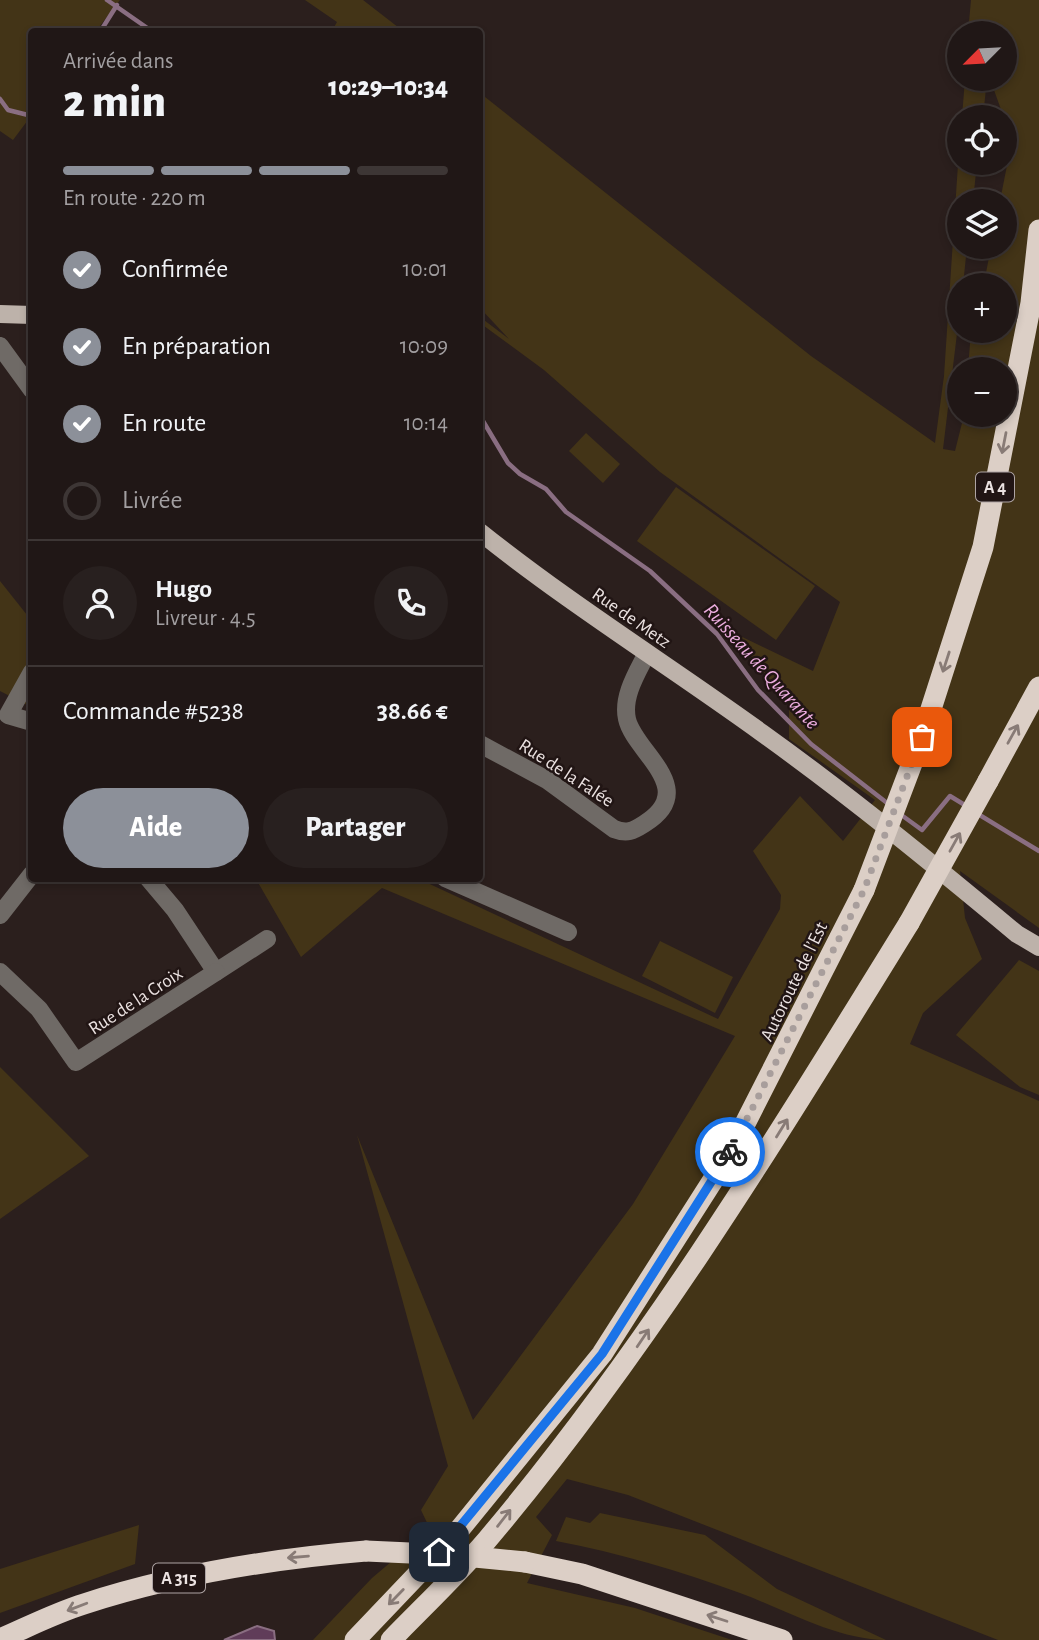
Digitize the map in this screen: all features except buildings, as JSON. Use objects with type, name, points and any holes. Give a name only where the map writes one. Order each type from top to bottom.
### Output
[{"type":"highway","name":"Autoroute de l’Est","points":[[355,1640],[456,1535],[602,1354],[729,1155],[864,890],[922,737],[983,547],[1031,303],[1039,230]]},
{"type":"highway","points":[[391,1640],[486,1542],[621,1370],[756,1170],[909,923],[1039,687]]},
{"type":"highway","name":"A 315","points":[[0,1639],[82,1604],[212,1569],[286,1558],[366,1551],[525,1562],[582,1574],[782,1640]]},
{"type":"main road","points":[[0,314],[28,314]]},
{"type":"main road","name":"Rue de Metz","points":[[483,535],[762,733],[866,811],[1017,934],[1039,947]]},
{"type":"street","points":[[0,346],[28,384]]},
{"type":"street","name":"Rue de la Falée","points":[[483,746],[547,780],[614,829],[624,833],[634,830],[649,821],[660,809],[666,786],[656,762],[633,734],[627,720],[627,697],[648,653]]},
{"type":"street","points":[[28,678],[4,712],[28,721]]},
{"type":"street","points":[[0,915],[28,879]]},
{"type":"street","points":[[151,882],[175,910],[216,972]]},
{"type":"street","points":[[454,882],[568,932]]},
{"type":"street","name":"Rue de la Croix","points":[[0,972],[39,1009],[76,1062],[267,939]]},
{"type":"shaded area","points":[[0,0],[120,0],[98,28],[28,28],[28,120],[13,140],[0,131]]},
{"type":"shaded area","points":[[305,0],[363,0],[399,28],[334,28],[337,22]]},
{"type":"shaded area","points":[[971,0],[1039,0],[1039,928],[960,871],[965,918],[982,959],[923,1013],[910,1044],[1039,1101],[1039,1640],[998,1640],[628,1495],[567,1479],[536,1517],[552,1535],[527,1583],[635,1608],[732,1640],[313,1640],[372,1578],[430,1529],[421,1510],[448,1466],[357,1135],[473,1420],[633,1204],[735,1036],[382,888],[301,957],[258,882],[425,882],[718,1019],[780,909],[781,895],[753,851],[800,796],[843,841],[875,800],[789,739],[789,705],[732,632],[813,671],[840,602],[660,472],[544,370],[483,325],[483,319],[509,339],[483,311],[483,95],[811,356],[935,443],[947,331],[947,343],[956,343],[954,357],[947,357],[947,416],[943,449],[955,451],[961,427],[1017,427],[1017,357],[969,357],[970,343],[1017,343],[1017,273],[986,273],[989,259],[1017,259],[1017,189],[1002,189],[1005,175],[1017,175],[1017,105],[999,105],[994,91],[1017,91],[1017,21],[969,21]]},
{"type":"shaded area","points":[[964,91],[986,91],[984,105],[963,105]]},
{"type":"shaded area","points":[[957,175],[976,175],[974,189],[956,189]]},
{"type":"shaded area","points":[[952,259],[966,259],[964,273],[951,273]]},
{"type":"shaded area","points":[[586,433],[620,464],[603,483],[569,451]]},
{"type":"shaded area","points":[[676,487],[815,586],[776,640],[637,541]]},
{"type":"shaded area","points":[[0,581],[28,616],[28,705],[0,691]]},
{"type":"shaded area","points":[[660,941],[733,977],[715,1013],[642,976]]},
{"type":"shaded area","points":[[1019,960],[1039,971],[1039,1095],[1020,1087],[956,1035]]},
{"type":"shaded area","points":[[0,1067],[89,1156],[0,1219]]},
{"type":"shaded area","points":[[600,1513],[705,1535],[777,1589],[886,1640],[868,1639],[830,1630],[695,1577],[556,1541],[566,1517],[590,1523]]},
{"type":"shaded area","points":[[139,1525],[135,1564],[0,1613],[0,1569]]},
{"type":"shaded area","points":[[257,1626],[274,1631],[275,1640],[224,1640]]},
{"type":"waterway","name":"Ruisseau de Quarante","points":[[107,0],[147,28]]},
{"type":"waterway","points":[[103,28],[117,5]]},
{"type":"waterway","points":[[0,99],[8,110],[28,115]]},
{"type":"waterway","name":"Ruisseau de Quarante","points":[[483,421],[508,463],[520,474],[546,489],[566,512],[650,571],[717,634],[758,690],[811,744],[891,806]]},
{"type":"waterway","name":"Ruisseau de Quarante","points":[[900,814],[922,830],[950,796],[968,807]]},
{"type":"waterway","name":"Ruisseau de Quarante","points":[[978,814],[1039,851]]},
{"type":"way so far","points":[[730,1152],[793,1034],[864,890],[922,737]]},
{"type":"route","points":[[439,1552],[456,1535],[602,1354],[730,1152]]}]
